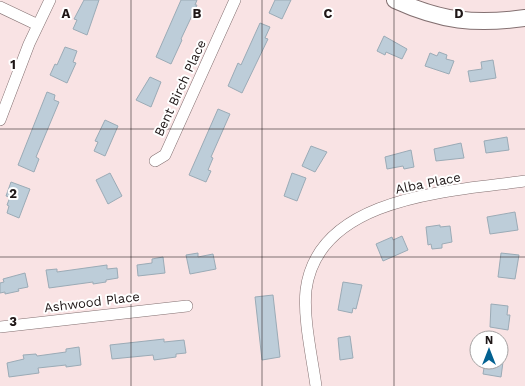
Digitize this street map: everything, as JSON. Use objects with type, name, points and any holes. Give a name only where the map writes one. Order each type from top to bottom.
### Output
[{"type":"street","points":[[0,120],[38,25],[50,0]]},
{"type":"street","name":"Bent Birch Place","points":[[155,161],[165,154],[235,0]]},
{"type":"street","points":[[395,0],[433,15],[454,20],[490,22],[525,21]]},
{"type":"street","points":[[0,6],[38,25]]},
{"type":"street","name":"Alba Place","points":[[316,386],[306,303],[306,289],[315,262],[332,238],[355,220],[400,200],[525,181]]},
{"type":"street","name":"Ashwood Place","points":[[0,327],[187,306]]},
{"type":"building","points":[[84,0],[99,0],[87,35],[73,29],[77,20],[74,19]]},
{"type":"building","points":[[181,0],[197,0],[195,5],[197,5],[171,64],[156,57]]},
{"type":"building","points":[[275,0],[291,0],[282,19],[269,13]]},
{"type":"building","points":[[260,23],[270,27],[265,38],[268,39],[242,93],[228,86],[238,63],[241,65]]},
{"type":"building","points":[[384,36],[407,49],[402,59],[386,52],[385,55],[377,51]]},
{"type":"building","points":[[65,47],[77,51],[73,62],[76,63],[67,83],[50,75],[55,64],[57,65]]},
{"type":"building","points":[[439,52],[447,55],[446,59],[454,61],[449,74],[425,66],[430,53],[437,56]]},
{"type":"building","points":[[493,60],[496,78],[470,82],[468,71],[482,69],[481,62]]},
{"type":"building","points":[[150,77],[161,82],[151,107],[136,100]]},
{"type":"building","points":[[47,92],[55,95],[54,100],[59,102],[36,157],[39,159],[34,172],[18,165]]},
{"type":"building","points":[[218,109],[230,114],[211,157],[213,158],[208,170],[211,171],[206,182],[189,175]]},
{"type":"building","points":[[105,120],[118,126],[105,156],[94,151],[98,142],[95,141]]},
{"type":"building","points":[[507,137],[509,150],[486,153],[484,141]]},
{"type":"building","points":[[461,143],[464,158],[436,161],[434,149]]},
{"type":"building","points":[[311,146],[327,152],[315,172],[302,166]]},
{"type":"building","points":[[411,150],[414,167],[404,169],[403,166],[387,169],[385,157]]},
{"type":"building","points":[[110,173],[122,196],[108,204],[96,180]]},
{"type":"building","points":[[292,173],[306,178],[297,201],[284,196]]},
{"type":"building","points":[[11,182],[30,189],[19,218],[7,213],[9,206],[7,205],[10,197],[6,196]]},
{"type":"building","points":[[515,212],[518,230],[490,234],[487,217]]},
{"type":"building","points":[[440,225],[440,227],[450,226],[452,242],[442,244],[442,248],[432,249],[431,244],[428,245],[426,227]]},
{"type":"building","points":[[402,236],[408,250],[383,261],[376,244],[392,237],[393,240]]},
{"type":"building","points":[[198,253],[198,257],[213,254],[216,269],[190,274],[186,255]]},
{"type":"building","points":[[501,253],[519,255],[515,279],[498,277]]},
{"type":"building","points":[[163,257],[165,273],[138,276],[137,265],[152,263],[152,259]]},
{"type":"building","points":[[107,265],[107,269],[117,268],[118,278],[93,284],[93,282],[49,288],[46,270],[57,269],[57,272]]},
{"type":"building","points":[[25,273],[28,287],[18,289],[19,291],[5,294],[5,292],[0,293],[0,283],[4,282],[3,279]]},
{"type":"building","points":[[343,282],[362,285],[356,309],[353,308],[352,313],[338,310]]},
{"type":"building","points":[[273,295],[280,357],[262,360],[255,297]]},
{"type":"building","points":[[491,304],[508,306],[507,315],[510,315],[508,330],[490,327]]},
{"type":"building","points":[[350,336],[353,358],[340,360],[338,338]]},
{"type":"building","points":[[164,339],[164,342],[184,340],[186,353],[176,354],[176,357],[154,360],[153,355],[112,359],[110,345]]},
{"type":"building","points":[[79,347],[81,365],[38,368],[39,373],[9,377],[7,363],[24,359],[23,355],[36,354],[37,356],[66,352],[66,349]]},
{"type":"building","points":[[484,370],[502,370],[501,377],[483,374]]}]
